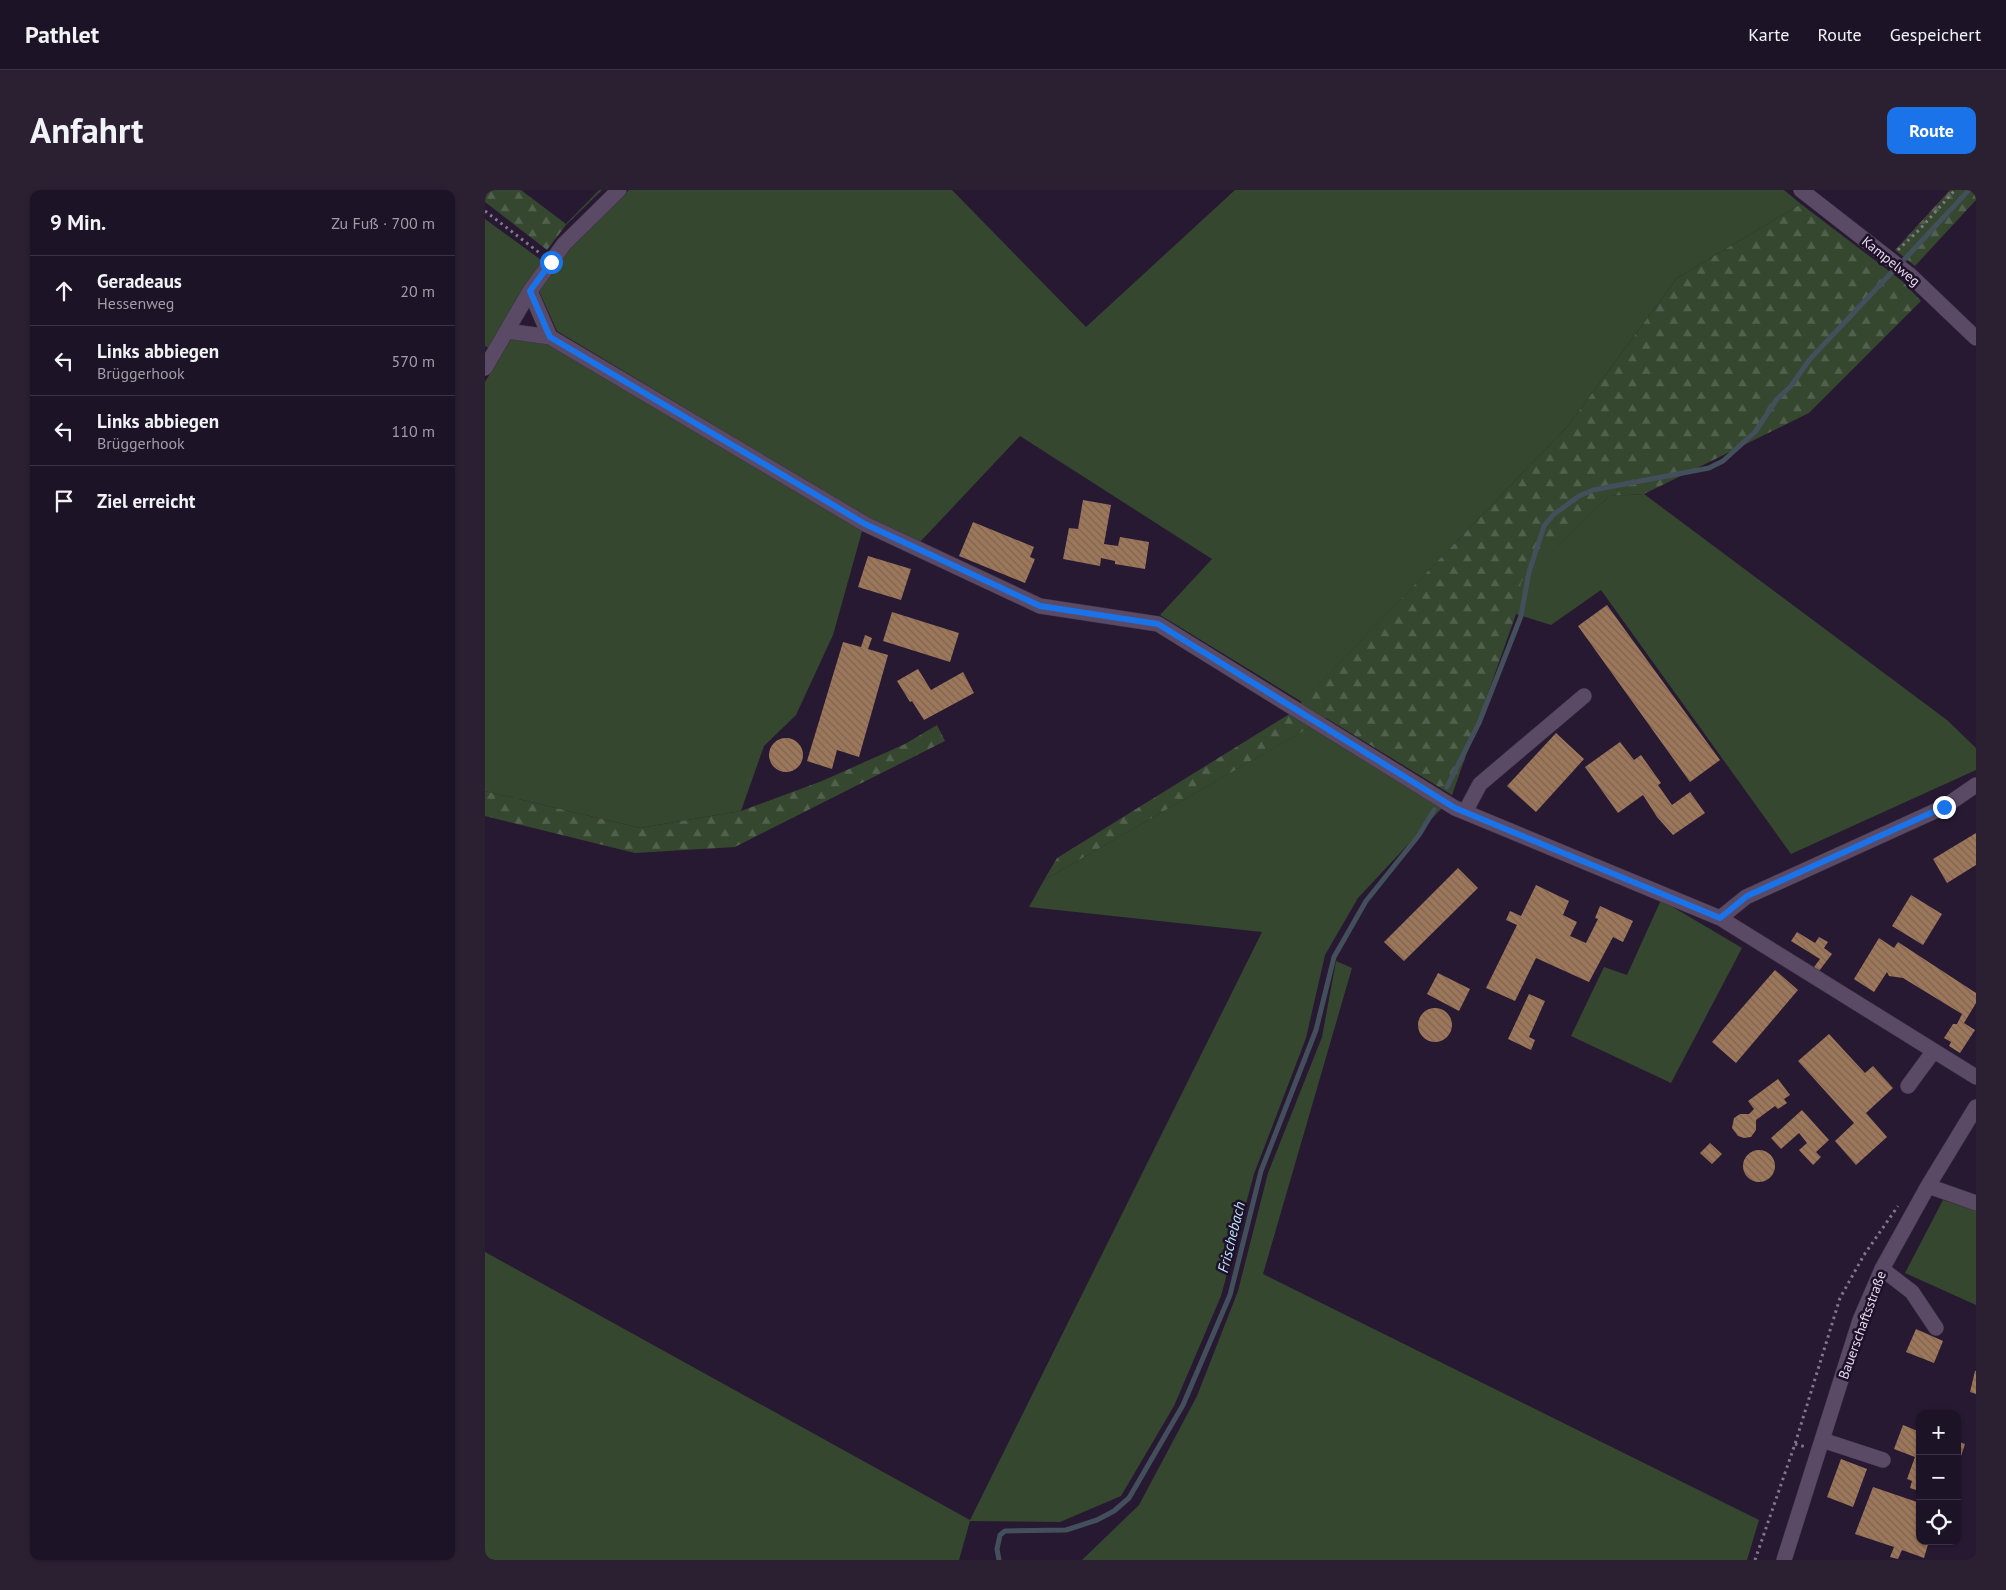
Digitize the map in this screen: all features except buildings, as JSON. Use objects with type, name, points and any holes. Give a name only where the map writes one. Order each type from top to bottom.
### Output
[{"type":"street","points":[[485,368],[530,291],[551,262],[565,244],[619,190]]},
{"type":"street","name":"Kampelweg","points":[[1801,190],[1910,275],[1976,338]]},
{"type":"street","points":[[530,291],[550,337]]},
{"type":"street","points":[[507,331],[550,337],[865,524],[1040,606],[1158,624],[1455,808],[1720,918],[1976,1078]]},
{"type":"street","points":[[1465,812],[1480,784],[1584,696]]},
{"type":"street","points":[[1720,918],[1747,896],[1944,807],[1976,785]]},
{"type":"street","points":[[1908,1086],[1933,1052]]},
{"type":"street","name":"Bauerschaftsstraße","points":[[1784,1560],[1860,1320],[1881,1269],[1976,1107]]},
{"type":"street","points":[[1928,1186],[1976,1203]]},
{"type":"street","points":[[1881,1269],[1912,1292],[1936,1328]]},
{"type":"street","points":[[1822,1440],[1883,1460]]},
{"type":"path","points":[[1889,259],[1920,229],[1955,190]]},
{"type":"path","points":[[485,211],[551,262]]},
{"type":"green space","points":[[485,190],[521,190],[566,224],[599,190],[602,190],[566,225],[547,250],[485,202]]},
{"type":"green space","points":[[629,190],[952,190],[1086,327],[1235,190],[1784,190],[1801,204],[1677,278],[1568,426],[1302,702],[1160,615],[1212,559],[1020,436],[920,542],[861,514],[557,331],[539,291],[573,244]]},
{"type":"green space","points":[[1950,190],[1976,190],[1976,200],[1915,266],[1895,250]]},
{"type":"green space","points":[[1801,204],[1902,281],[1921,301],[1809,413],[1644,494],[1609,496],[1521,582],[1516,614],[1452,795],[1326,718],[1044,880],[1057,858],[1291,713],[1568,426],[1677,278]]},
{"type":"green space","points":[[485,219],[544,262],[489,348],[485,346]]},
{"type":"green space","points":[[511,339],[551,344],[863,528],[833,635],[796,715],[764,746],[741,811],[640,828],[485,791],[485,382]]},
{"type":"green space","points":[[1644,494],[1947,720],[1976,748],[1976,770],[1791,854],[1601,590],[1551,625],[1516,614],[1520,582],[1609,496]]},
{"type":"green space","points":[[937,725],[945,741],[735,847],[635,853],[485,816],[485,791],[640,828],[741,811],[822,781],[905,744]]},
{"type":"green space","points":[[1310,727],[1442,808],[1358,898],[1325,955],[1306,1038],[1254,1174],[1221,1296],[1174,1406],[1121,1496],[1060,1522],[970,1521],[959,1560],[485,1560],[485,1252],[970,1520],[1262,932],[1029,907],[1044,880]]},
{"type":"green space","points":[[1661,900],[1742,948],[1671,1083],[1571,1036],[1604,967],[1627,975]]},
{"type":"green space","points":[[1336,961],[1352,968],[1263,1274],[1759,1520],[1747,1560],[1082,1560],[1139,1505],[1197,1396],[1238,1291],[1268,1173],[1322,1037]]},
{"type":"green space","points":[[1943,1200],[1976,1211],[1976,1305],[1905,1273]]},
{"type":"waterway","points":[[1902,262],[1969,190]]},
{"type":"waterway","points":[[1447,787],[1479,723],[1521,616],[1529,572],[1544,526],[1553,515],[1579,496],[1593,490],[1709,468],[1723,461],[1755,432],[1777,399],[1791,386],[1810,359],[1894,270]]},
{"type":"waterway","name":"Frischebach","points":[[999,1560],[997,1549],[1000,1535],[1005,1531],[1066,1530],[1097,1520],[1114,1511],[1129,1498],[1183,1405],[1230,1295],[1261,1171],[1316,1030],[1334,957],[1366,901],[1419,835],[1434,810]]},
{"type":"route","points":[[551,262],[530,291],[550,337],[865,524],[1040,606],[1158,624],[1408,777],[1455,808],[1720,918],[1747,896],[1944,807]]}]
